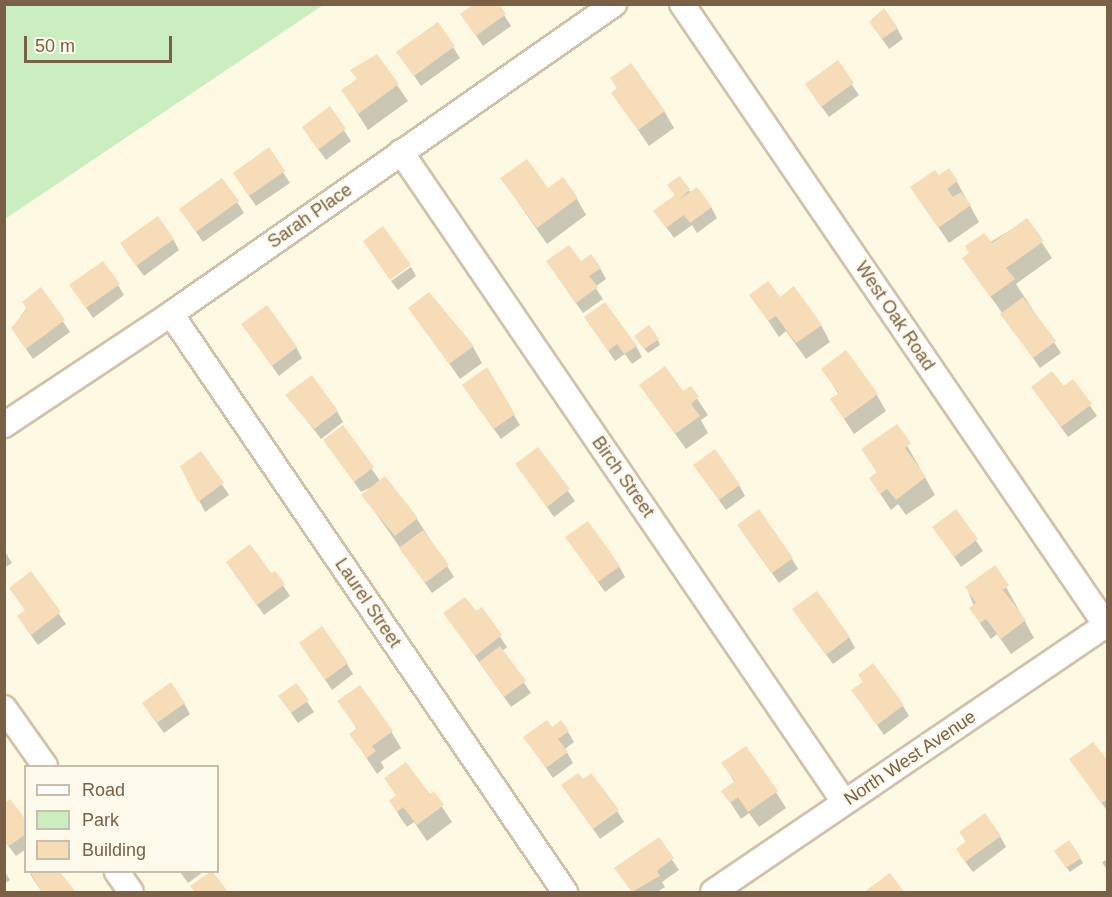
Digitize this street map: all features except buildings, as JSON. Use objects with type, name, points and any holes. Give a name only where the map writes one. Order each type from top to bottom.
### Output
[{"type":"street","name":"Sarah Place","points":[[4,425],[171,314],[614,4]]},
{"type":"street","name":"West Oak Road","points":[[682,4],[1107,626]]},
{"type":"street","name":"Birch Street","points":[[401,152],[844,802]]},
{"type":"street","name":"Laurel Street","points":[[171,314],[565,892]]},
{"type":"street","name":"North West Avenue","points":[[713,892],[1107,626]]},
{"type":"street","points":[[4,708],[44,765]]},
{"type":"street","points":[[118,873],[132,892]]},
{"type":"green space","points":[[5,4],[323,4],[323,5],[5,219]]}]
